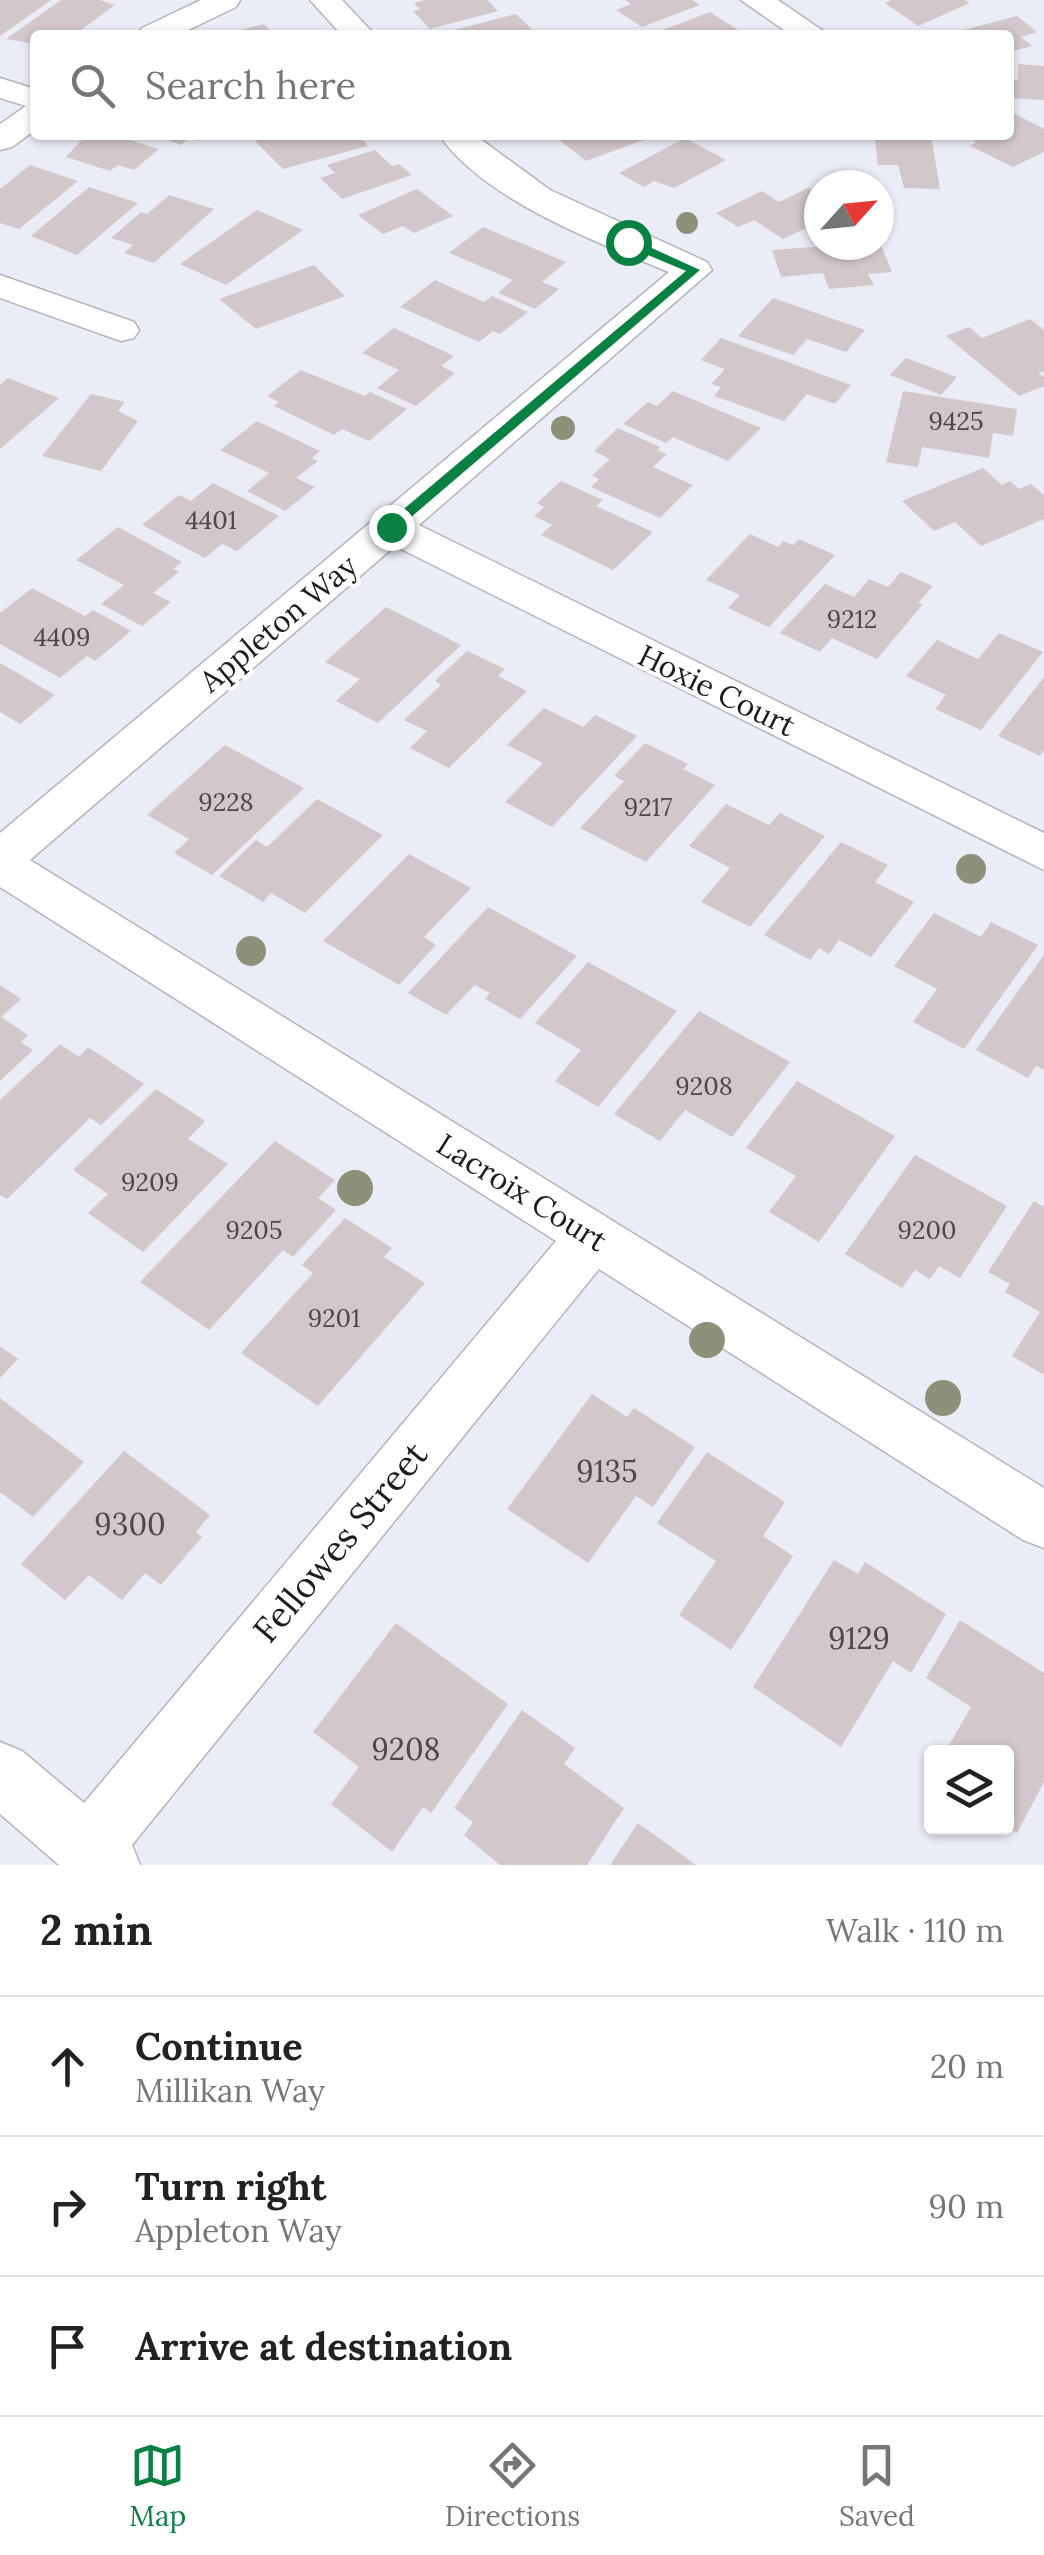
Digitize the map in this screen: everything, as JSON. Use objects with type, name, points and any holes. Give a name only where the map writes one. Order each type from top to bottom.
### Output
[{"type":"street","points":[[163,30],[225,0]]},
{"type":"street","points":[[325,0],[354,30]]},
{"type":"street","points":[[756,0],[805,30]]},
{"type":"street","points":[[0,88],[30,97]]},
{"type":"street","points":[[0,140],[30,118]]},
{"type":"street","name":"Appleton Way","points":[[0,862],[694,270],[565,213],[500,172],[462,140]]},
{"type":"street","points":[[0,286],[121,330]]},
{"type":"street","name":"Hoxie Court","points":[[391,527],[1044,852]]},
{"type":"street","name":"Lacroix Court","points":[[0,862],[1044,1520]]},
{"type":"street","name":"Fellowes Street","points":[[98,1857],[593,1236]]},
{"type":"street","points":[[0,1773],[98,1857]]},
{"type":"building","points":[[0,0],[51,0],[0,36]]},
{"type":"building","points":[[61,0],[100,0],[115,5],[81,30],[30,30],[30,43],[6,39]]},
{"type":"building","points":[[487,0],[498,11],[430,29],[413,11],[420,9],[414,3]]},
{"type":"building","points":[[625,0],[692,0],[700,5],[642,27],[616,10],[631,4]]},
{"type":"building","points":[[885,3],[970,3],[918,26]]},
{"type":"building","points":[[710,12],[738,30],[662,30]]},
{"type":"building","points":[[516,14],[533,30],[454,30]]},
{"type":"building","points":[[1017,16],[1037,32],[1021,37],[1032,46],[1014,51],[1014,30],[964,30]]},
{"type":"building","points":[[264,24],[269,30],[241,30]]},
{"type":"building","points":[[1018,64],[1044,66],[1044,100],[1014,98],[1014,80],[1018,80]]},
{"type":"building","points":[[1014,114],[1044,129],[1044,152],[1013,167],[970,146],[976,142],[973,140],[1014,140]]},
{"type":"building","points":[[81,140],[129,140],[159,149],[134,170],[118,165],[110,171],[66,157]]},
{"type":"building","points":[[363,140],[368,146],[283,169],[255,141]]},
{"type":"building","points":[[559,140],[644,140],[586,161]]},
{"type":"building","points":[[681,140],[689,140],[726,160],[674,188],[654,181],[644,187],[619,173]]},
{"type":"building","points":[[875,140],[932,140],[940,189],[904,188],[898,165],[878,165]]},
{"type":"building","points":[[375,150],[392,166],[399,164],[412,175],[342,199],[320,178],[335,173],[327,165]]},
{"type":"building","points":[[30,165],[78,181],[19,229],[0,223],[0,189]]},
{"type":"building","points":[[89,187],[138,203],[77,255],[31,236]]},
{"type":"building","points":[[417,189],[453,216],[414,233],[403,226],[383,234],[358,215]]},
{"type":"building","points":[[804,190],[804,229],[783,239],[754,220],[738,227],[716,213],[762,191],[779,202]]},
{"type":"building","points":[[169,195],[214,209],[154,263],[124,253],[133,245],[111,238],[141,212],[147,214]]},
{"type":"building","points":[[257,210],[303,230],[226,285],[180,264]]},
{"type":"building","points":[[483,227],[566,262],[542,282],[559,289],[535,309],[498,293],[513,280],[449,253]]},
{"type":"building","points":[[804,248],[804,260],[887,260],[892,272],[868,274],[874,285],[829,289],[823,273],[781,277],[772,250]]},
{"type":"building","points":[[314,265],[345,296],[256,329],[219,299]]},
{"type":"building","points":[[435,280],[484,302],[492,296],[528,312],[500,334],[493,331],[479,342],[400,307]]},
{"type":"building","points":[[773,298],[865,330],[846,352],[807,339],[793,355],[738,336]]},
{"type":"building","points":[[1030,319],[1044,330],[1044,371],[1038,373],[1044,377],[1044,386],[1019,396],[946,336],[969,327],[982,338]]},
{"type":"building","points":[[394,328],[454,356],[441,366],[455,373],[416,406],[377,388],[399,370],[362,353]]},
{"type":"building","points":[[721,338],[851,385],[835,404],[807,394],[784,421],[714,396],[721,387],[711,384],[725,369],[701,360]]},
{"type":"building","points":[[906,358],[957,377],[941,395],[890,375]]},
{"type":"building","points":[[301,370],[365,396],[370,392],[407,409],[369,441],[342,429],[334,435],[274,406],[279,402],[267,396]]},
{"type":"building","points":[[8,378],[59,398],[0,449],[0,385]]},
{"type":"building","points":[[673,391],[761,428],[728,461],[673,437],[666,443],[623,424],[648,402],[657,406]]},
{"type":"building","points":[[903,391],[1017,409],[1013,436],[993,433],[989,458],[922,447],[918,467],[886,462]]},
{"type":"building","points":[[91,394],[125,402],[118,411],[138,421],[101,471],[42,456]]},
{"type":"building","points":[[257,421],[320,451],[312,458],[318,461],[296,478],[315,487],[285,511],[247,491],[269,473],[220,450]]},
{"type":"building","points":[[618,428],[660,447],[657,450],[667,454],[653,467],[693,485],[660,518],[591,487],[599,479],[592,476],[610,459],[594,451]]},
{"type":"building","points":[[983,468],[1002,485],[1010,481],[1019,489],[1031,484],[1044,495],[1044,519],[981,546],[955,522],[934,531],[902,501]]},
{"type":"building","points":[[561,481],[603,500],[596,506],[653,532],[613,570],[541,535],[552,525],[534,516],[544,507],[537,503]]},
{"type":"building","points":[[213,483],[279,516],[237,551],[222,544],[205,558],[142,525],[179,495],[191,501]]},
{"type":"building","points":[[118,527],[182,562],[173,569],[179,572],[153,593],[171,602],[142,626],[101,604],[124,585],[76,560]]},
{"type":"building","points":[[750,534],[778,547],[783,541],[793,545],[799,539],[835,555],[769,627],[728,608],[740,595],[706,580]]},
{"type":"building","points":[[901,572],[933,586],[918,603],[923,604],[877,659],[832,638],[820,652],[780,633],[825,584],[854,597],[869,579],[888,587]]},
{"type":"building","points":[[32,588],[85,616],[93,610],[131,631],[95,661],[87,656],[60,678],[0,644],[0,613]]},
{"type":"building","points":[[386,607],[461,645],[378,723],[336,701],[360,679],[325,662]]},
{"type":"building","points":[[999,633],[1043,652],[981,730],[935,709],[946,695],[906,676],[937,640],[978,659]]},
{"type":"building","points":[[467,651],[505,669],[498,676],[527,691],[449,768],[410,748],[427,731],[404,720],[441,685],[435,681]]},
{"type":"building","points":[[0,663],[55,695],[20,724],[0,712]]},
{"type":"building","points":[[1044,677],[1044,751],[1040,756],[998,736]]},
{"type":"building","points":[[544,708],[583,727],[595,715],[637,736],[552,827],[505,802],[543,763],[507,745]]},
{"type":"building","points":[[645,743],[688,764],[683,769],[715,785],[646,862],[580,828],[624,781],[614,776]]},
{"type":"building","points":[[225,745],[304,788],[212,875],[174,853],[189,839],[147,815]]},
{"type":"building","points":[[317,799],[383,835],[305,913],[271,893],[263,902],[219,876],[256,840],[267,847]]},
{"type":"building","points":[[726,804],[769,825],[780,813],[825,836],[750,927],[701,902],[730,868],[689,846]]},
{"type":"building","points":[[841,842],[888,865],[875,882],[914,902],[871,957],[839,940],[829,954],[819,948],[810,960],[764,935]]},
{"type":"building","points":[[409,854],[471,888],[424,937],[436,945],[399,985],[323,941]]},
{"type":"building","points":[[488,907],[577,956],[520,1019],[485,999],[490,993],[475,985],[446,1015],[408,993]]},
{"type":"building","points":[[934,913],[981,937],[991,922],[1038,945],[964,1049],[913,1022],[937,989],[894,966]]},
{"type":"building","points":[[1044,955],[1044,1070],[1036,1066],[1028,1078],[976,1050]]},
{"type":"building","points":[[588,962],[677,1011],[598,1107],[555,1081],[581,1050],[535,1023]]},
{"type":"building","points":[[0,985],[21,999],[1,1017],[28,1035],[21,1042],[33,1050],[0,1081]]},
{"type":"building","points":[[699,1011],[790,1062],[732,1137],[685,1110],[660,1141],[614,1114]]},
{"type":"building","points":[[60,1044],[79,1057],[88,1047],[144,1084],[101,1125],[90,1118],[7,1199],[0,1195],[0,1100]]},
{"type":"building","points":[[797,1081],[895,1136],[819,1242],[769,1212],[796,1176],[746,1148]]},
{"type":"building","points":[[156,1089],[205,1121],[188,1139],[228,1164],[143,1252],[88,1213],[108,1194],[73,1170]]},
{"type":"building","points":[[275,1141],[335,1180],[318,1198],[336,1210],[293,1257],[283,1250],[209,1330],[140,1282]]},
{"type":"building","points":[[915,1155],[1007,1206],[960,1278],[939,1266],[930,1279],[915,1270],[902,1288],[845,1254]]},
{"type":"building","points":[[1034,1201],[1044,1207],[1044,1375],[1012,1356],[1040,1312],[1005,1292],[1010,1284],[988,1272]]},
{"type":"building","points":[[345,1218],[392,1248],[384,1257],[425,1283],[318,1406],[241,1353],[313,1273],[302,1265]]},
{"type":"building","points":[[0,1346],[18,1359],[0,1378]]},
{"type":"building","points":[[592,1394],[627,1417],[634,1408],[695,1447],[653,1507],[636,1496],[588,1563],[507,1509]]},
{"type":"building","points":[[0,1398],[84,1462],[33,1517],[0,1492]]},
{"type":"building","points":[[124,1451],[210,1515],[196,1532],[202,1537],[161,1585],[145,1573],[122,1600],[89,1575],[65,1600],[21,1564]]},
{"type":"building","points":[[707,1452],[785,1502],[763,1536],[793,1556],[731,1650],[679,1615],[716,1561],[657,1523]]},
{"type":"building","points":[[834,1560],[858,1574],[865,1562],[946,1614],[911,1673],[893,1661],[841,1747],[753,1687]]},
{"type":"building","points":[[960,1620],[1044,1673],[1044,1782],[1017,1833],[1014,1745],[949,1745],[971,1707],[926,1678]]},
{"type":"building","points":[[396,1623],[508,1704],[431,1813],[423,1807],[392,1852],[331,1804],[359,1767],[313,1732]]},
{"type":"building","points":[[522,1710],[575,1748],[564,1764],[624,1808],[587,1865],[500,1865],[464,1835],[473,1822],[454,1808]]},
{"type":"building","points":[[638,1823],[696,1865],[610,1865]]},
{"type":"route","points":[[391,527],[694,270],[628,242]]}]
